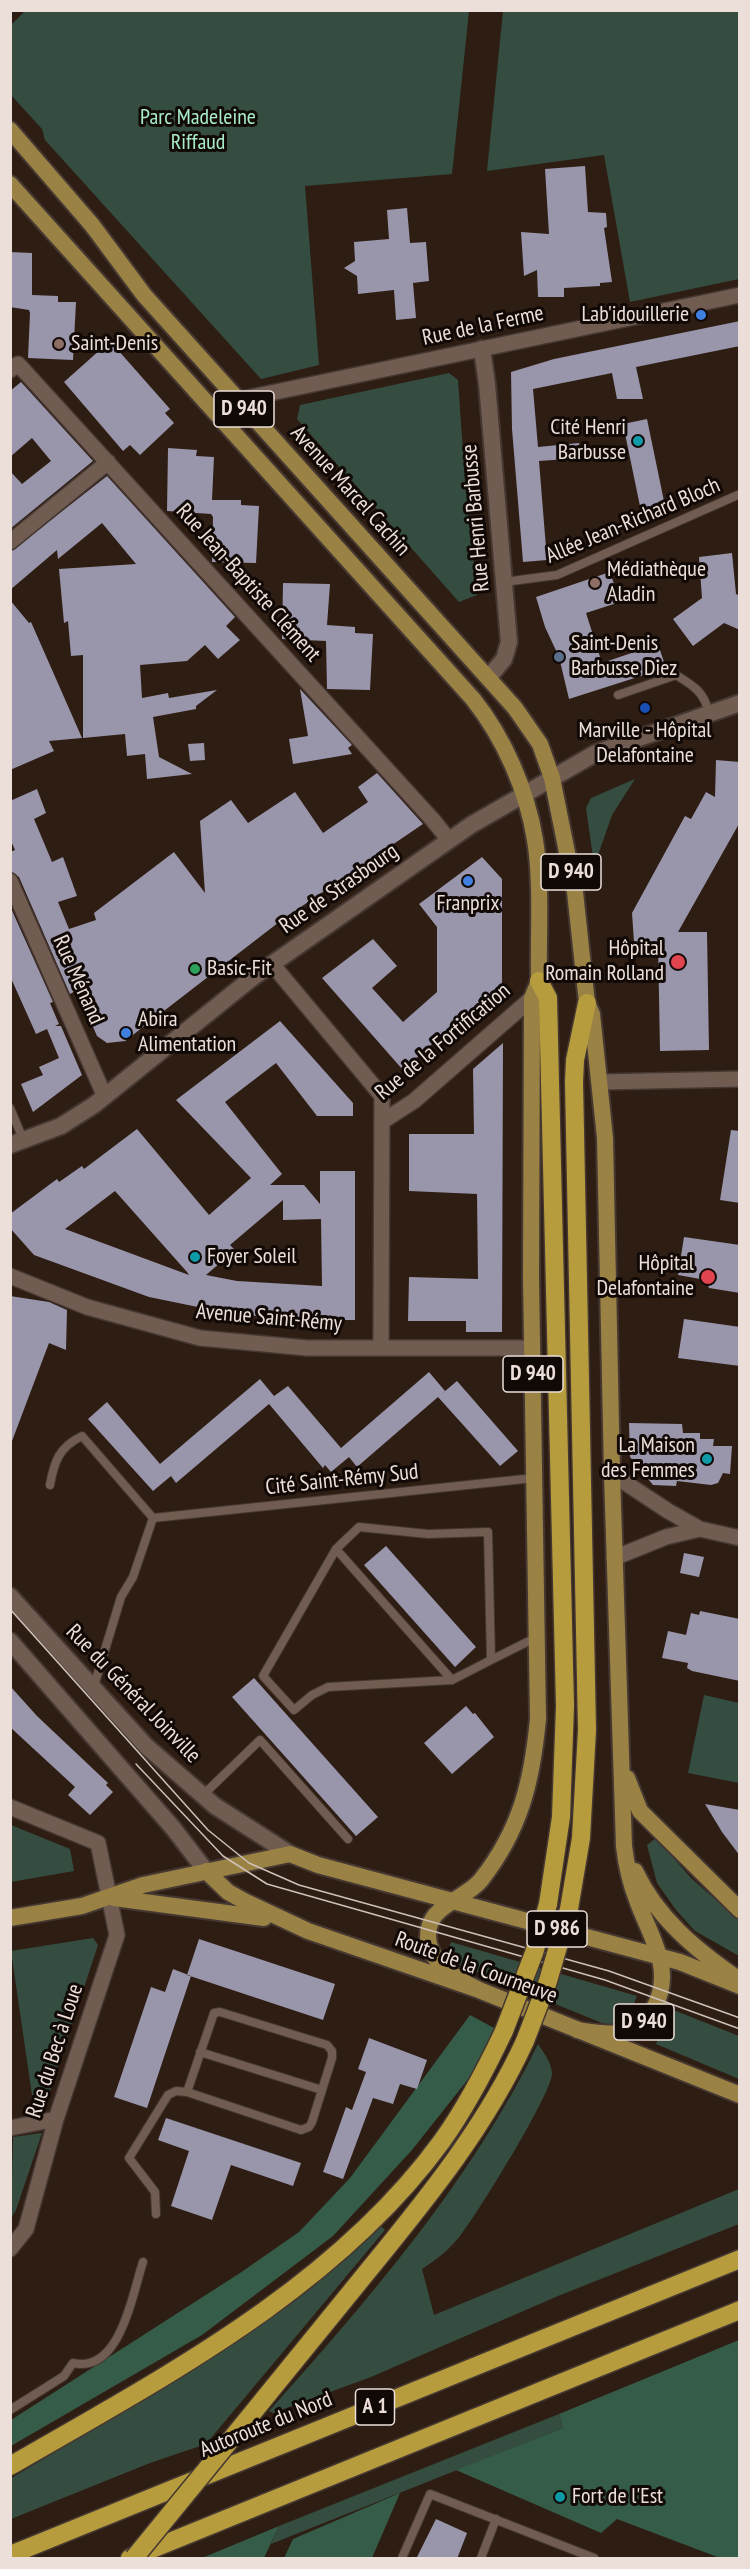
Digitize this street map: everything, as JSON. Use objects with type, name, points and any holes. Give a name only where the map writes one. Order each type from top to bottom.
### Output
[{"type":"highway","points":[[10,2466],[217,2342],[293,2288],[349,2242],[399,2192],[441,2142],[475,2090],[504,2031],[524,1982],[548,1904],[561,1817],[565,1706],[548,998],[536,990]]},
{"type":"highway","points":[[134,2559],[450,2167],[488,2111],[525,2041],[549,1981],[569,1909],[581,1838],[587,1730],[574,1082],[575,1060],[587,1004]]},
{"type":"highway","name":"Autoroute du Nord","points":[[10,2555],[740,2259]]},
{"type":"highway","name":"A 1","points":[[129,2559],[740,2310]]},
{"type":"main road","name":"Avenue Marcel Cachin","points":[[10,130],[92,225],[144,295],[489,677],[540,744],[552,778]]},
{"type":"main road","name":"D 940","points":[[10,184],[473,699],[494,729],[510,759],[536,845],[532,1348],[538,1719],[533,1767],[524,1804],[506,1844],[480,1882],[430,1921],[428,1946],[445,1968],[479,1990]]},
{"type":"main road","name":"D 940","points":[[552,778],[575,892],[587,1004],[592,1014],[605,1138],[614,1558],[624,1846],[638,1902],[661,1957],[662,1988],[659,1998],[645,2021],[623,2034],[577,2030]]},
{"type":"main road","points":[[619,1740],[626,1777],[640,1811],[740,1910]]},
{"type":"main road","points":[[624,1846],[639,1879],[673,1928],[740,1980]]},
{"type":"main road","points":[[10,1918],[82,1906],[143,1885],[290,1854]]},
{"type":"main road","name":"D 986","points":[[290,1854],[318,1865],[661,1957],[740,1986]]},
{"type":"main road","name":"Route de la Courneuve","points":[[206,1870],[228,1892],[243,1901],[308,1931],[479,1990],[740,2095]]},
{"type":"main road","points":[[110,1898],[252,1915],[308,1931]]},
{"type":"street","name":"Rue de la Ferme","points":[[237,400],[740,295]]},
{"type":"street","name":"Rue Henri Barbusse","points":[[482,349],[488,384],[508,648],[501,664],[489,677]]},
{"type":"street","name":"Rue Jean-Baptiste Clément","points":[[13,363],[108,462],[449,840]]},
{"type":"street","points":[[10,542],[108,462]]},
{"type":"street","name":"Rue de Strasbourg","points":[[17,1143],[60,1126],[105,1097],[272,964],[449,840],[522,795],[596,753],[740,703]]},
{"type":"street","name":"Rue Ménand","points":[[10,882],[105,1097]]},
{"type":"street","points":[[272,964],[382,1096],[381,1348]]},
{"type":"street","name":"Rue de la Fortification","points":[[383,1121],[414,1101],[536,990]]},
{"type":"street","points":[[600,1082],[740,1079]]},
{"type":"street","name":"Avenue Saint-Rémy","points":[[10,1276],[87,1306],[200,1338],[307,1348],[532,1348]]},
{"type":"street","points":[[612,1474],[700,1529],[740,1538]]},
{"type":"street","points":[[614,1558],[666,1537],[700,1529]]},
{"type":"street","name":"Rue du Général Joinville","points":[[10,1596],[146,1746],[201,1796],[290,1854]]},
{"type":"street","points":[[10,1641],[173,1828],[206,1870]]},
{"type":"street","name":"Rue du Bec à Loue","points":[[10,1807],[98,1843],[117,1935],[56,2120],[26,2229],[10,2249]]},
{"type":"street","points":[[10,2128],[56,2120]]},
{"type":"lane","name":"Allée Jean-Richard Bloch","points":[[504,582],[557,575],[740,494]]},
{"type":"lane","points":[[618,695],[676,675],[698,688],[706,698],[709,713]]},
{"type":"lane","points":[[10,1108],[17,1143]]},
{"type":"lane","points":[[50,1485],[54,1460],[68,1443],[82,1436],[153,1518],[133,1577],[121,1597],[93,1689]]},
{"type":"lane","name":"Cité Saint-Rémy Sud","points":[[153,1518],[534,1478]]},
{"type":"lane","points":[[491,1660],[488,1532],[428,1534],[359,1527],[336,1549],[263,1676],[290,1712],[312,1695],[328,1687],[452,1680],[537,1637]]},
{"type":"lane","points":[[336,1549],[452,1680]]},
{"type":"lane","points":[[201,1796],[263,1738],[348,1839]]},
{"type":"lane","points":[[156,2214],[155,2192],[129,2158],[168,2095],[176,2091],[188,2092],[301,2130],[309,2127],[312,2122],[332,2058],[332,2051],[327,2045],[220,2012],[214,2013],[188,2092]]},
{"type":"lane","points":[[200,2052],[322,2090]]},
{"type":"lane","points":[[10,2410],[64,2376],[73,2363],[84,2366],[93,2364],[114,2345],[143,2262]]},
{"type":"lane","points":[[402,2559],[430,2494],[594,2559]]},
{"type":"lane","points":[[481,2559],[496,2519]]},
{"type":"green space","name":"Parc Madeleine Riffaud","points":[[25,11],[469,11],[452,174],[305,186],[319,365],[261,379],[45,140],[42,129],[11,95],[11,25]]},
{"type":"green space","points":[[503,11],[739,11],[739,279],[630,302],[604,155],[487,171]]},
{"type":"green space","points":[[449,373],[458,380],[465,481],[477,595],[459,602],[297,419],[300,405]]},
{"type":"green space","points":[[635,779],[612,815],[597,858],[593,857],[586,808],[591,798]]},
{"type":"green space","points":[[704,1695],[739,1703],[739,1783],[688,1773]]},
{"type":"green space","points":[[11,1825],[70,1849],[74,1871],[11,1882]]},
{"type":"green space","points":[[656,1838],[691,1878],[739,1920],[739,1956],[695,1931],[676,1910],[657,1883],[647,1845]]},
{"type":"green space","points":[[93,1938],[98,1945],[48,2097],[32,2095],[11,1951]]},
{"type":"green space","points":[[451,1942],[637,1996],[628,2019],[613,2025],[602,2023],[452,1962],[446,1956]]},
{"type":"green space","points":[[671,2009],[739,2036],[739,2079],[656,2044]]},
{"type":"green space","points":[[470,2015],[494,2028],[473,2073],[412,2150],[333,2236],[202,2335],[11,2446],[11,2420],[240,2273],[299,2232],[350,2178]]},
{"type":"green space","points":[[538,2044],[549,2061],[552,2073],[549,2085],[528,2128],[460,2236],[447,2250],[422,2269],[434,2315],[739,2189],[739,2224],[558,2296],[371,2377],[273,2413],[269,2411],[381,2281],[450,2191],[482,2143]]},
{"type":"green space","points":[[42,2133],[16,2210],[11,2218],[13,2137]]},
{"type":"green space","points":[[381,2226],[385,2230],[206,2444],[150,2463],[11,2519],[10,2479],[227,2348],[299,2298]]},
{"type":"green space","points":[[739,2340],[739,2558],[720,2558],[617,2519],[601,2533],[456,2470],[563,2428],[559,2414]]},
{"type":"green space","points":[[559,2414],[563,2428],[271,2544],[279,2526]]},
{"type":"green space","points":[[400,2493],[372,2558],[284,2558],[293,2539]]},
{"type":"green space","points":[[279,2526],[264,2558],[202,2558]]},
{"type":"building","points":[[585,166],[588,212],[606,213],[607,227],[604,228],[612,282],[600,283],[600,286],[564,288],[564,297],[538,297],[537,270],[524,276],[521,232],[549,234],[545,169]]},
{"type":"building","points":[[407,208],[410,243],[426,242],[429,281],[413,283],[416,318],[396,320],[394,290],[358,294],[357,276],[344,268],[355,261],[354,242],[389,239],[387,210]]},
{"type":"building","points":[[10,252],[32,253],[32,295],[58,296],[58,302],[76,302],[73,360],[28,358],[30,313],[29,310],[10,307]]},
{"type":"building","name":"Cité Henri Barbusse","points":[[740,321],[740,346],[636,367],[643,399],[617,399],[612,373],[533,389],[538,447],[579,443],[581,458],[539,461],[547,560],[523,562],[512,429],[511,372],[554,359]]},
{"type":"building","points":[[110,341],[170,409],[165,413],[174,423],[140,455],[130,445],[123,451],[64,382]]},
{"type":"building","points":[[21,382],[93,461],[10,529],[10,471],[22,484],[51,461],[32,438],[10,457],[10,391]]},
{"type":"building","points":[[647,419],[665,506],[641,511],[623,424]]},
{"type":"building","points":[[168,448],[197,450],[196,456],[214,457],[212,500],[241,500],[241,505],[259,506],[256,563],[212,562],[213,517],[211,514],[167,511]]},
{"type":"building","points":[[107,476],[235,617],[226,626],[240,640],[218,659],[205,645],[187,661],[140,665],[142,698],[168,693],[169,698],[217,690],[196,706],[196,709],[153,717],[159,757],[192,774],[147,779],[145,754],[127,756],[125,734],[83,738],[83,655],[71,656],[68,621],[64,623],[59,569],[136,564],[102,523],[58,559],[57,550],[10,590],[10,552]]},
{"type":"building","points":[[732,553],[736,594],[740,596],[740,630],[724,623],[693,646],[673,619],[702,598],[699,557]]},
{"type":"building","points":[[610,572],[620,602],[586,613],[602,663],[658,644],[666,668],[569,699],[559,657],[545,627],[536,597]]},
{"type":"building","points":[[283,583],[330,584],[327,625],[355,627],[355,633],[373,634],[370,690],[327,689],[326,641],[282,639]]},
{"type":"building","points":[[10,600],[29,623],[31,622],[82,738],[49,741],[54,751],[10,770]]},
{"type":"building","points":[[300,689],[352,745],[348,748],[352,754],[293,764],[289,739],[308,736]]},
{"type":"building","points":[[204,743],[205,760],[190,761],[188,744]]},
{"type":"building","points":[[716,760],[740,762],[740,822],[678,932],[707,932],[709,1050],[660,1051],[658,942],[634,942],[632,913],[685,816],[691,819],[706,792],[715,797]]},
{"type":"building","points":[[377,773],[423,824],[283,919],[125,1041],[107,1043],[97,1036],[77,990],[70,994],[19,877],[10,871],[10,852],[15,850],[10,839],[10,801],[37,789],[46,813],[34,819],[52,862],[63,857],[77,896],[58,902],[69,929],[96,920],[94,913],[174,852],[205,893],[200,821],[231,800],[248,823],[295,792],[323,833],[368,802],[358,787]]},
{"type":"building","points":[[482,857],[502,879],[502,1005],[461,1018],[403,1070],[322,978],[373,939],[397,966],[372,988],[403,1022],[437,992],[437,927],[419,904]]},
{"type":"building","points":[[10,906],[53,1002],[50,1003],[59,1024],[55,1026],[61,1026],[82,1075],[33,1112],[21,1084],[43,1075],[39,1067],[59,1058],[47,1029],[36,1034],[10,976]]},
{"type":"building","points":[[280,1021],[353,1103],[353,1116],[317,1116],[276,1063],[225,1102],[282,1174],[270,1185],[304,1185],[320,1204],[320,1171],[355,1171],[355,1320],[310,1320],[232,1314],[149,1297],[34,1255],[10,1228],[10,1214],[57,1179],[59,1182],[82,1166],[84,1169],[137,1129],[209,1215],[251,1178],[176,1100]],"holes":[[[115,1191],[187,1272],[189,1275],[65,1229]],[[283,1200],[283,1220],[321,1219],[322,1286],[237,1281],[206,1275],[235,1250],[230,1245]]]},
{"type":"building","points":[[503,1043],[502,1332],[466,1332],[466,1321],[408,1321],[409,1277],[478,1279],[477,1194],[409,1191],[409,1134],[474,1134],[473,1069]]},
{"type":"building","points":[[731,1130],[740,1131],[740,1203],[720,1200]]},
{"type":"building","points":[[684,1237],[740,1245],[740,1293],[709,1288],[706,1280],[678,1275]]},
{"type":"building","points":[[10,1296],[49,1302],[67,1310],[66,1350],[49,1343],[12,1441]]},
{"type":"building","points":[[684,1319],[740,1327],[740,1366],[678,1358]]},
{"type":"building","points":[[429,1372],[445,1391],[357,1467],[349,1457],[331,1472],[325,1465],[323,1468],[269,1404],[176,1483],[171,1476],[153,1491],[88,1419],[107,1402],[160,1464],[260,1379],[274,1396],[288,1386],[341,1448]]},
{"type":"building","points":[[457,1381],[518,1451],[500,1466],[438,1397]]},
{"type":"building","points":[[629,1423],[682,1424],[683,1433],[700,1433],[700,1439],[714,1439],[713,1446],[732,1446],[730,1474],[723,1473],[718,1483],[711,1485],[677,1481],[676,1486],[653,1485],[630,1457]]},
{"type":"building","points":[[386,1546],[476,1647],[455,1667],[364,1565]]},
{"type":"building","points":[[684,1553],[704,1557],[699,1577],[680,1573]]},
{"type":"building","points":[[700,1611],[740,1619],[740,1681],[692,1671],[687,1668],[688,1663],[662,1658],[668,1631],[686,1635],[691,1613],[699,1615]]},
{"type":"building","points":[[254,1678],[378,1817],[356,1836],[232,1697]]},
{"type":"building","points":[[10,1686],[37,1716],[108,1783],[106,1785],[113,1792],[90,1815],[68,1795],[75,1787],[10,1727]]},
{"type":"building","points":[[466,1706],[473,1714],[475,1713],[494,1737],[452,1774],[424,1743]]},
{"type":"building","points":[[705,1804],[740,1810],[740,1856],[722,1832]]},
{"type":"building","points":[[199,1939],[335,1984],[323,2020],[187,1975]]},
{"type":"building","points":[[173,1969],[191,1976],[147,2108],[114,2097],[151,1987],[165,1992]]},
{"type":"building","points":[[369,2038],[427,2060],[417,2089],[400,2084],[393,2104],[373,2098],[343,2179],[323,2172],[346,2107],[352,2110],[366,2072],[358,2069]]},
{"type":"building","points":[[166,2118],[301,2163],[293,2186],[231,2165],[212,2220],[171,2206],[189,2151],[158,2140]]},
{"type":"building","points":[[436,2519],[467,2533],[457,2559],[416,2559]]},
{"type":"tram line","points":[[10,1609],[208,1830],[249,1863],[299,1885],[609,1971],[740,2018]]},
{"type":"tram line","points":[[136,1764],[223,1856],[267,1884],[605,1980],[740,2029]]},
{"type":"place","name":"Lab'idouillerie","points":[[701,315]]},
{"type":"place","name":"Saint-Denis","points":[[59,344]]},
{"type":"place","name":"Cité Henri Barbusse","points":[[638,441]]},
{"type":"place","name":"Médiathèque Aladin","points":[[595,583]]},
{"type":"place","name":"Saint-Denis Barbusse Diez","points":[[559,657]]},
{"type":"place","name":"Marville - Hôpital Delafontaine","points":[[645,708]]},
{"type":"place","name":"Franprix","points":[[468,881]]},
{"type":"place","name":"Hôpital Romain Rolland","points":[[678,962]]},
{"type":"place","name":"Basic-Fit","points":[[195,969]]},
{"type":"place","name":"Abira Alimentation","points":[[126,1033]]},
{"type":"place","name":"Foyer Soleil","points":[[195,1257]]},
{"type":"place","name":"Hôpital Delafontaine","points":[[708,1277]]},
{"type":"place","name":"La Maison des Femmes","points":[[707,1459]]},
{"type":"place","name":"Fort de l'Est","points":[[560,2497]]}]
